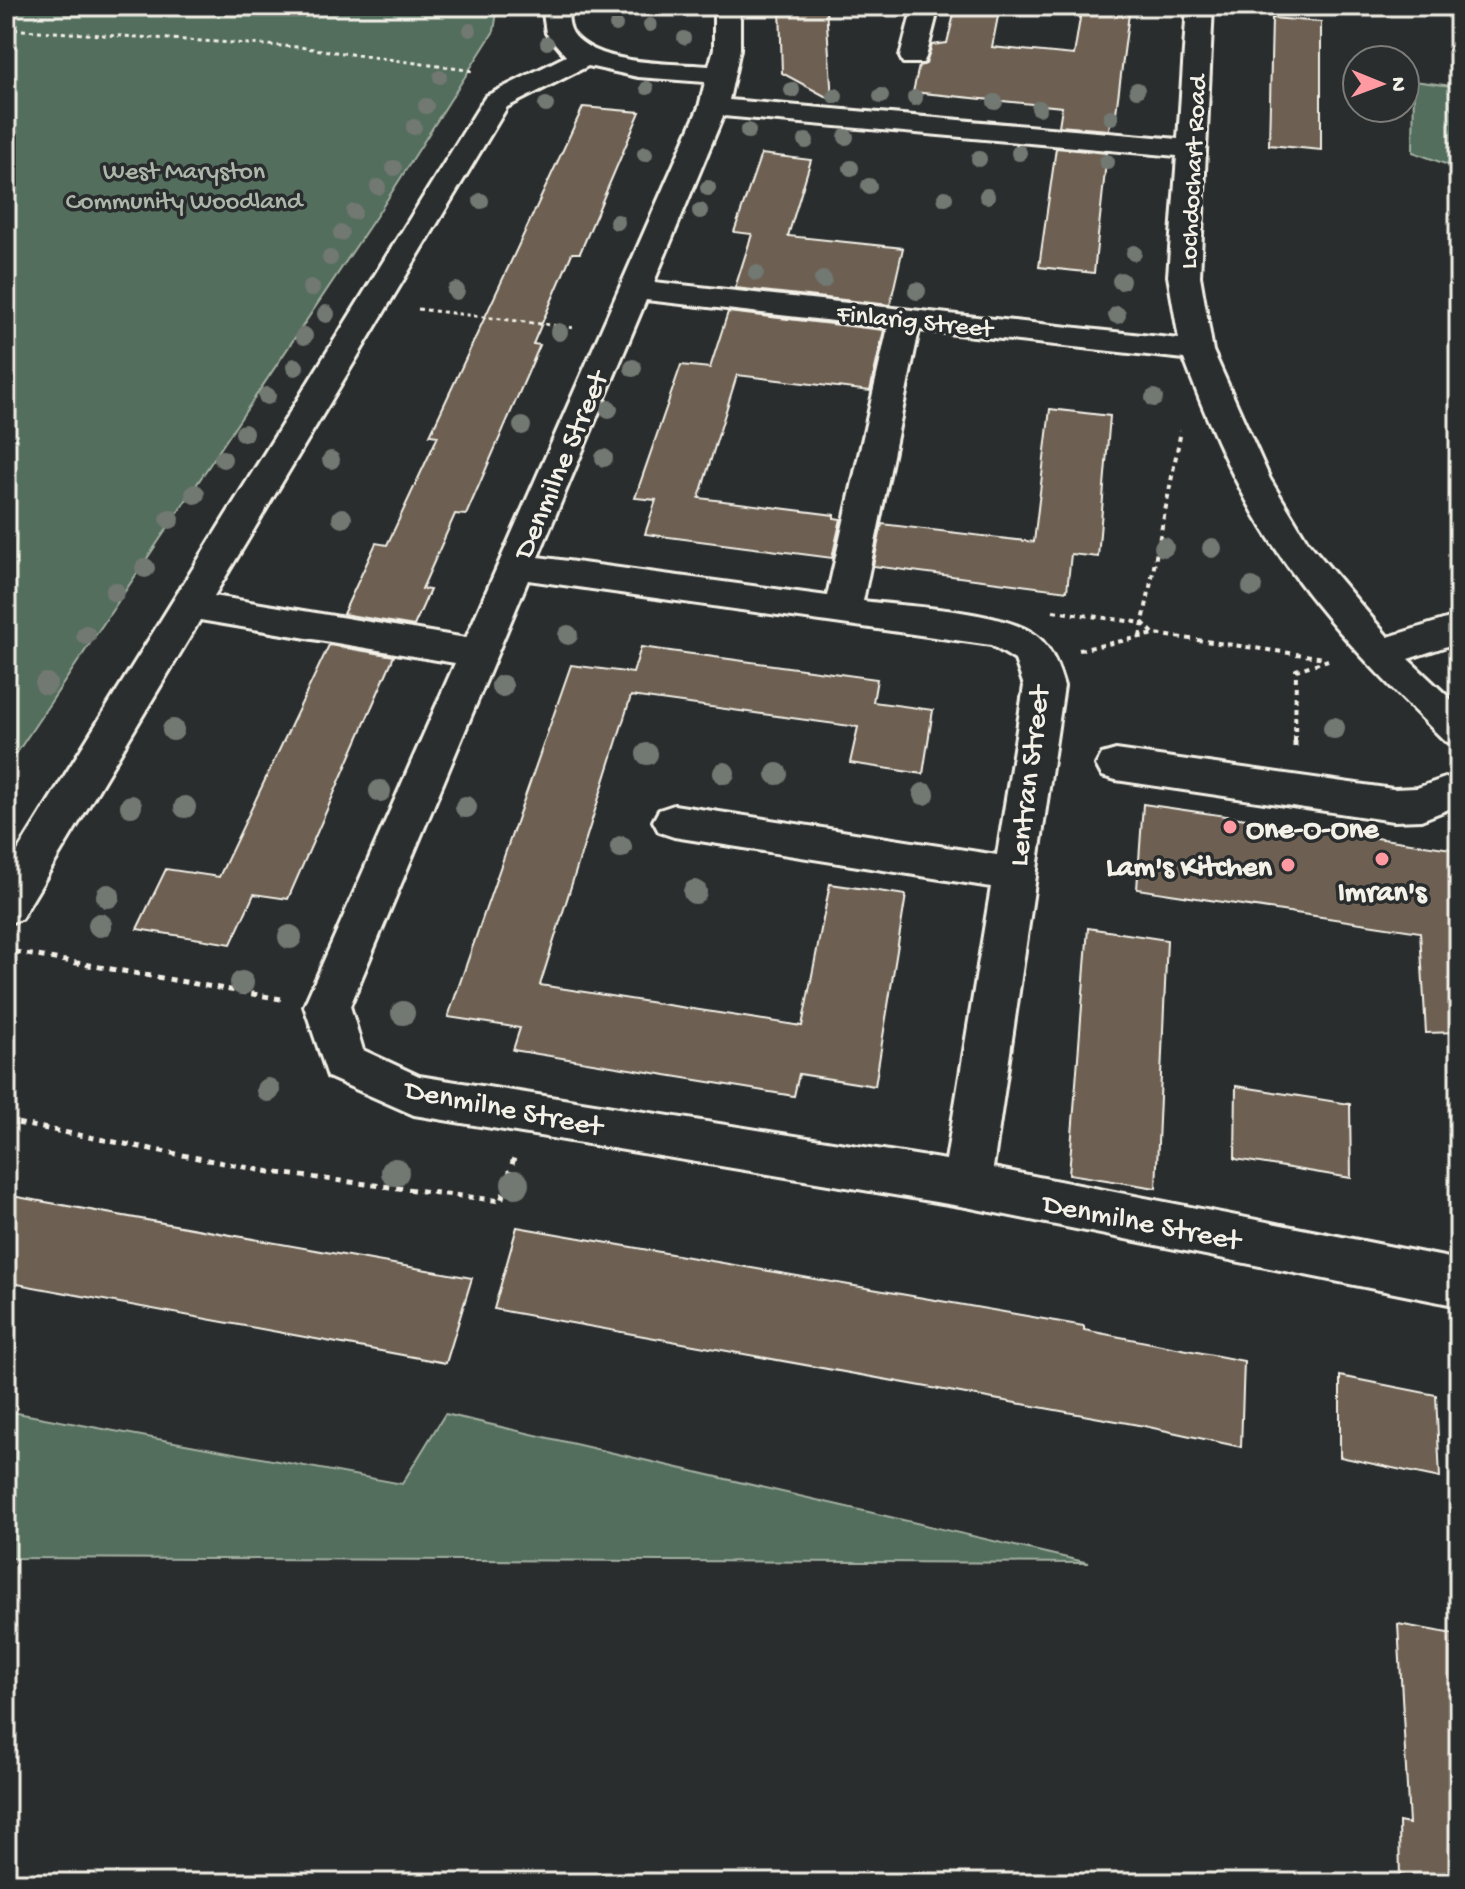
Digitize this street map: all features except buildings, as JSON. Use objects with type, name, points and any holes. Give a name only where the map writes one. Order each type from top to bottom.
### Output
[{"type":"street","points":[[555,6],[556,26],[566,43],[585,57],[717,91],[1191,149]]},
{"type":"street","name":"Denmilne Street","points":[[727,6],[727,49],[717,91],[327,1006],[344,1063],[414,1095],[966,1185],[1459,1283]]},
{"type":"street","points":[[913,57],[926,6]]},
{"type":"street","name":"Lochdochart Road","points":[[1200,6],[1184,276],[1197,351],[1220,410],[1259,491],[1295,550],[1380,654],[1459,731]]},
{"type":"street","points":[[6,907],[496,102],[585,57]]},
{"type":"street","name":"Finlarig Street","points":[[633,289],[1197,351]]},
{"type":"street","points":[[842,611],[906,318]]},
{"type":"street","name":"Lentran Street","points":[[516,566],[996,632],[1017,639],[1038,659],[1044,686],[966,1185]]},
{"type":"street","points":[[190,605],[479,654]]},
{"type":"street","points":[[1380,654],[1459,628]]},
{"type":"street","points":[[1116,765],[1393,805],[1421,804],[1459,788]]},
{"type":"street","points":[[674,821],[1014,874]]},
{"type":"path","points":[[6,29],[264,43],[415,59],[534,83]]},
{"type":"path","points":[[373,303],[615,333]]},
{"type":"path","points":[[1140,637],[1182,426]]},
{"type":"path","points":[[1049,611],[1143,623],[1155,634]]},
{"type":"path","points":[[1038,659],[1155,634],[1330,659]]},
{"type":"path","points":[[1295,792],[1296,670]]},
{"type":"path","points":[[6,951],[271,997]]},
{"type":"path","points":[[6,1121],[270,1172],[501,1201],[527,1113]]},
{"type":"green space","name":"West Maryston Community Woodland","points":[[6,6],[498,6],[494,31],[383,206],[6,769]]},
{"type":"green space","points":[[1421,82],[1459,87],[1459,169],[1413,152],[1413,124],[1421,124]]},
{"type":"green space","points":[[6,1411],[402,1484],[445,1414],[1089,1563],[6,1558]]},
{"type":"place","name":"One-O-One","points":[[1230,827]]},
{"type":"place","name":"Imran's","points":[[1382,859]]},
{"type":"place","name":"Lam's Kitchen","points":[[1288,865]]}]
